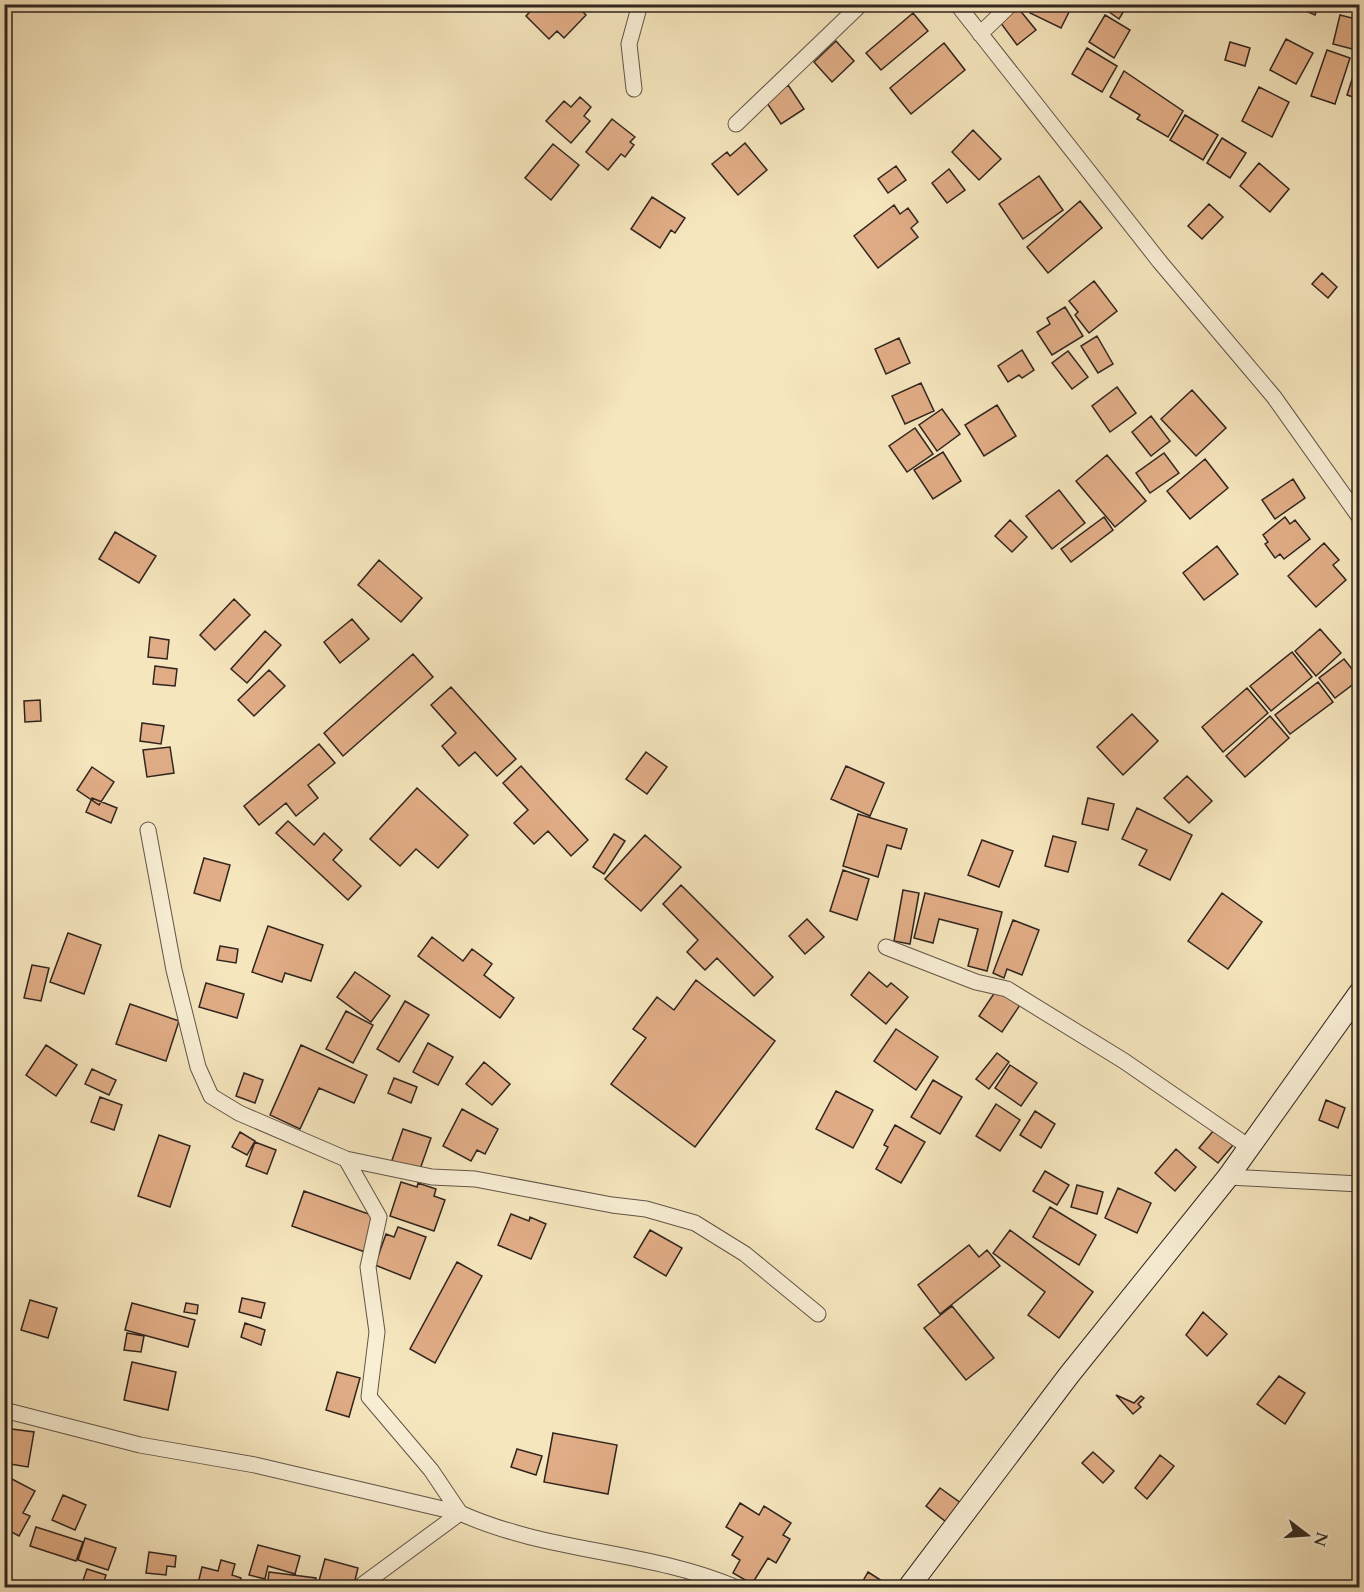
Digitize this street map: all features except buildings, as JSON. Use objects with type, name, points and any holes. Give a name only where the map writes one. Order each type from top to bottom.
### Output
[{"type":"main road","points":[[908,1587],[1068,1375],[1228,1176],[1359,992]]},
{"type":"street","points":[[634,89],[629,44],[639,4]]},
{"type":"street","points":[[736,124],[861,4]]},
{"type":"street","points":[[957,4],[1160,262],[1274,397],[1359,518]]},
{"type":"street","points":[[980,34],[1011,4]]},
{"type":"street","points":[[148,830],[174,970],[198,1067],[211,1096],[239,1113],[346,1159],[432,1177],[475,1179],[645,1209],[695,1223],[745,1254],[818,1314]]},
{"type":"street","points":[[886,947],[976,982],[1007,989],[1124,1061],[1249,1147]]},
{"type":"street","points":[[346,1159],[379,1216],[368,1267],[377,1332],[369,1397],[431,1470],[460,1514]]},
{"type":"street","points":[[1228,1176],[1359,1184]]},
{"type":"street","points":[[4,1410],[140,1445],[255,1465],[460,1514],[477,1521],[576,1547],[709,1576],[737,1587]]},
{"type":"street","points":[[358,1587],[460,1514]]}]
